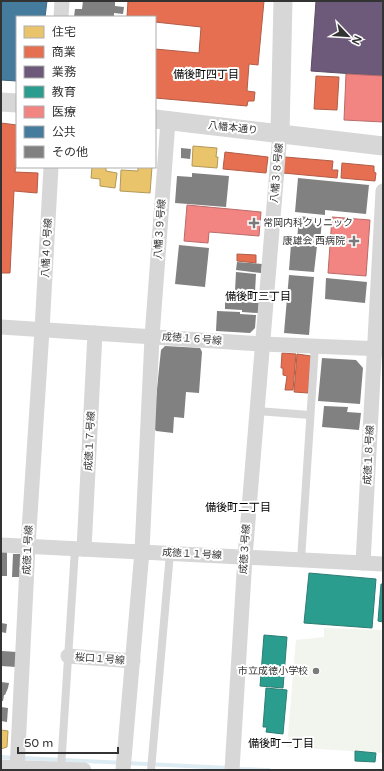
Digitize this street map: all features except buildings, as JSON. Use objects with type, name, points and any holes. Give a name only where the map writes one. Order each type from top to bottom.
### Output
[{"type":"street","points":[[61,16],[62,1]]},
{"type":"street","name":"八幡３８号線","points":[[262,344],[280,133],[283,1]]},
{"type":"street","points":[[1,102],[16,103]]},
{"type":"street","name":"八幡本通り","points":[[162,120],[383,146]]},
{"type":"street","name":"八幡３９号線","points":[[124,765],[142,551],[162,120]]},
{"type":"street","name":"八幡４０号線","points":[[42,330],[51,168]]},
{"type":"street","name":"成徳１８号線","points":[[363,563],[378,348],[383,191]]},
{"type":"street","name":"成徳１６号線","points":[[1,327],[262,344],[378,348]]},
{"type":"street","name":"成徳１号線","points":[[17,762],[28,546],[42,330]]},
{"type":"street","name":"成徳１７号線","points":[[80,549],[95,333]]},
{"type":"street","name":"成徳３号線","points":[[232,763],[245,556],[262,344]]},
{"type":"street","name":"成徳１１号線","points":[[1,544],[383,564]]},
{"type":"street","name":"桜口１号線","points":[[68,656],[133,661]]},
{"type":"street","points":[[1,766],[17,762],[61,769],[84,770]]},
{"type":"lane","points":[[300,560],[315,346]]},
{"type":"lane","points":[[256,411],[310,415]]},
{"type":"lane","points":[[61,769],[68,656],[80,549]]},
{"type":"lane","points":[[151,770],[170,553]]},
{"type":"shaded area","points":[[324,628],[383,630],[383,753],[287,747],[296,640],[324,637]]},
{"type":"waterway","points":[[1,757],[229,768]]},
{"type":"waterway","points":[[236,769],[269,770]]},
{"type":"place","name":"常岡内科クリニック","points":[[254,223]]},
{"type":"place","name":"康雄会 西病院","points":[[354,241]]},
{"type":"place","name":"市立成徳小学校","points":[[316,671]]},
{"type":"district","name":"備後町四丁目","points":[[206,74]]},
{"type":"district","name":"備後町三丁目","points":[[258,296]]},
{"type":"district","name":"備後町二丁目","points":[[238,507]]},
{"type":"district","name":"備後町一丁目","points":[[281,743]]}]
